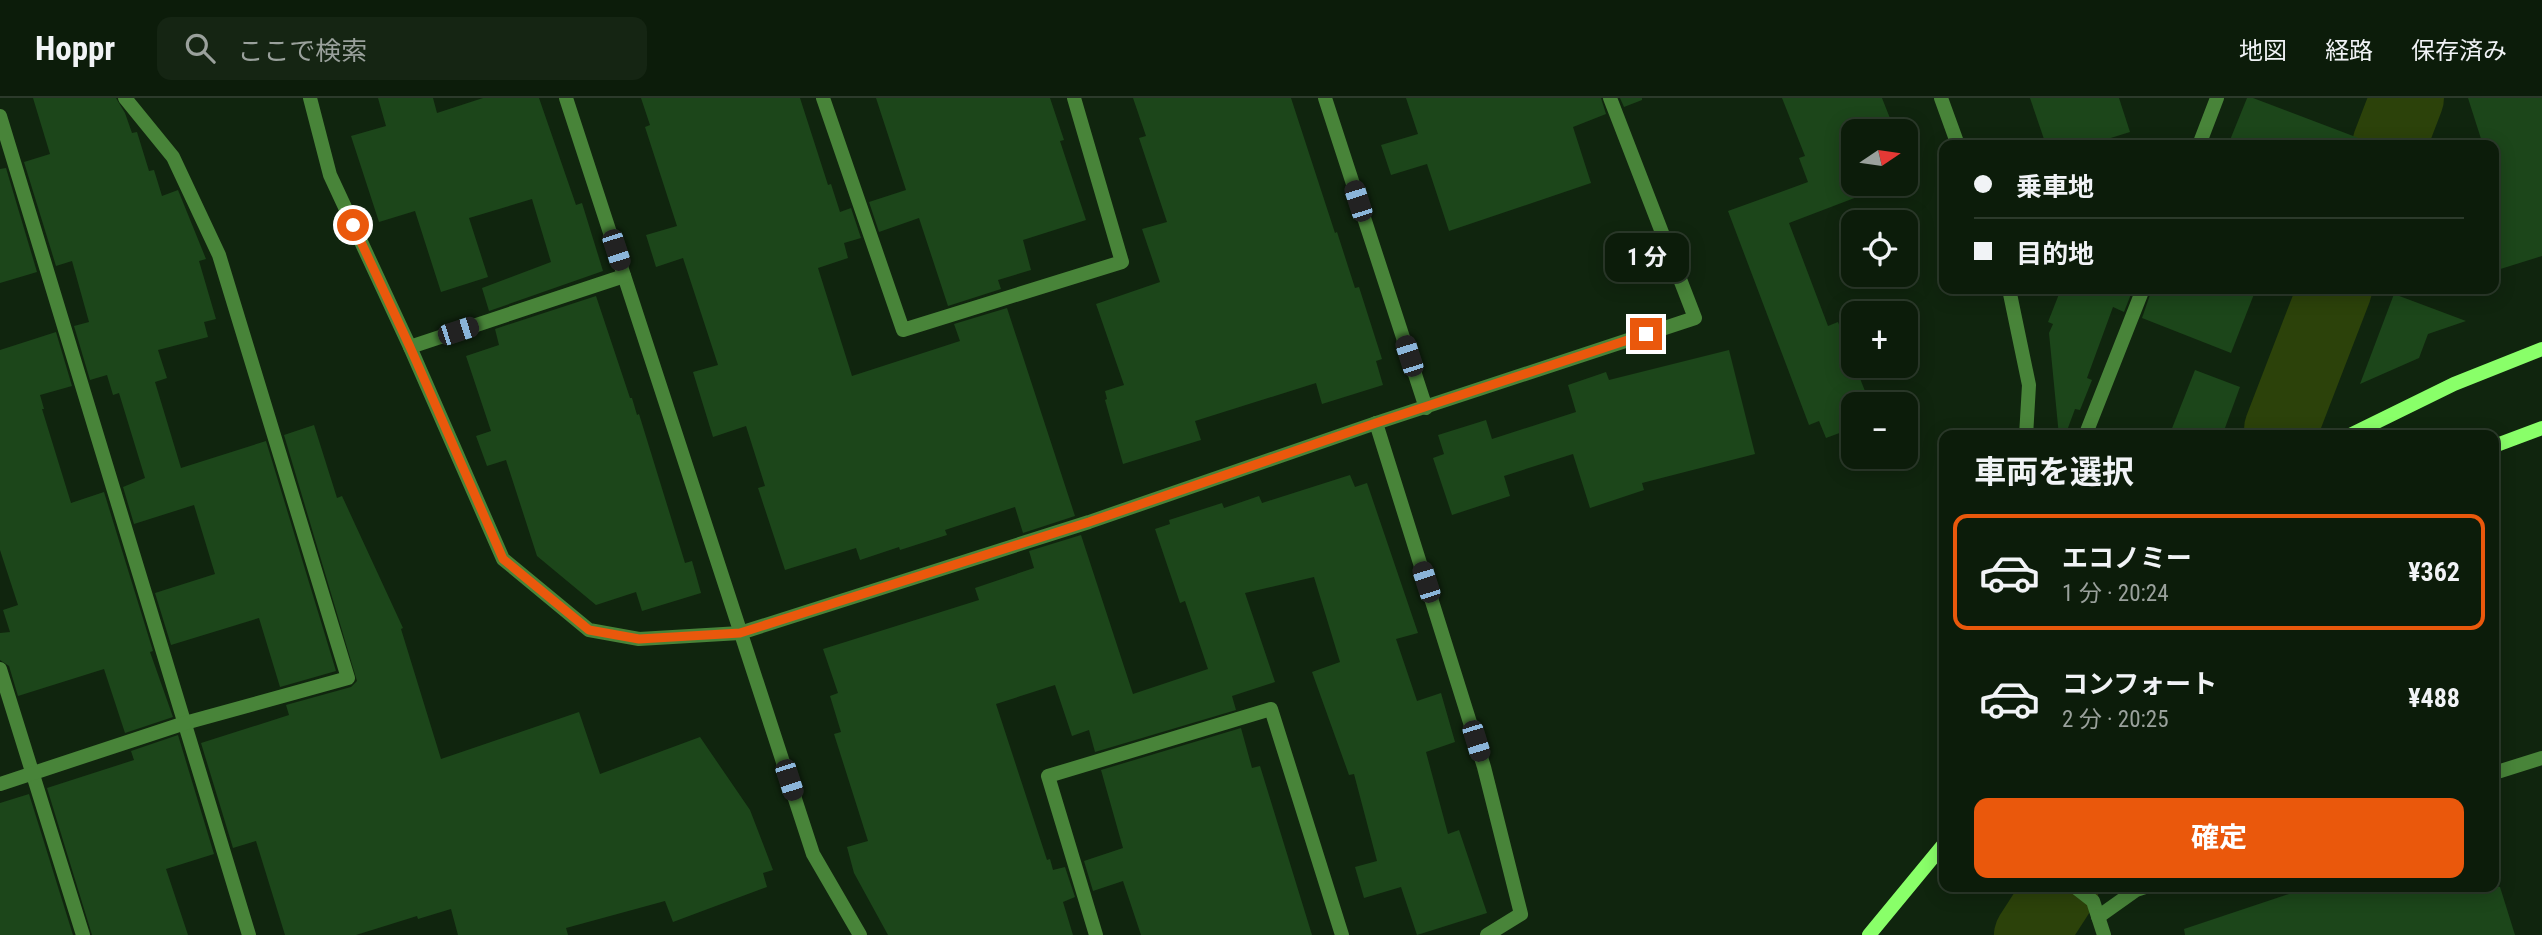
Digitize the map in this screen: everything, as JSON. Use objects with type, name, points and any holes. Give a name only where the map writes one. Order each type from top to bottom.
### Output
[{"type":"street","points":[[0,783],[186,723],[348,678],[219,255],[173,157],[125,98]]},
{"type":"street","points":[[310,98],[330,175],[410,347],[503,559],[589,630],[639,639],[740,633],[1089,522],[1376,423],[1695,318],[1610,98]]},
{"type":"street","points":[[566,98],[813,854],[860,935]]},
{"type":"street","points":[[823,98],[903,330],[1122,262],[1074,98]]},
{"type":"street","points":[[1325,98],[1426,408]]},
{"type":"street","points":[[1941,98],[1956,140]]},
{"type":"street","points":[[2201,140],[2217,98]]},
{"type":"street","points":[[0,116],[249,935]]},
{"type":"street","points":[[410,347],[624,276]]},
{"type":"street","points":[[2009,294],[2029,385],[2026,430]]},
{"type":"street","points":[[2087,430],[2141,294]]},
{"type":"street","points":[[2360,430],[2454,384],[2542,349]]},
{"type":"street","points":[[1376,423],[1484,767],[1521,914],[1487,935]]},
{"type":"street","points":[[2499,444],[2542,428]]},
{"type":"street","points":[[0,669],[83,935]]},
{"type":"street","points":[[1096,935],[1048,776],[1271,709],[1342,935]]},
{"type":"street","points":[[2499,771],[2542,758]]},
{"type":"street","points":[[1869,935],[1939,850]]},
{"type":"street","points":[[2081,892],[2093,901],[2104,935]]},
{"type":"street","points":[[2098,917],[2133,892]]},
{"type":"building","points":[[33,98],[116,98],[132,133],[137,132],[149,171],[154,170],[162,196],[178,190],[206,259],[199,261],[216,319],[204,322],[208,337],[158,350],[167,378],[155,382],[181,468],[266,441],[336,671],[280,687],[259,618],[171,645],[155,593],[215,574],[194,505],[134,524],[123,487],[145,478],[119,393],[113,395],[107,375],[90,380],[74,326],[89,322],[72,261],[56,266],[24,162],[50,154]]},
{"type":"building","points":[[378,98],[433,98],[437,113],[483,98],[539,98],[576,205],[582,203],[603,271],[489,311],[482,288],[551,262],[532,199],[469,218],[488,277],[441,292],[415,211],[379,222],[351,136],[386,126]]},
{"type":"building","points":[[641,98],[800,98],[828,185],[831,184],[840,212],[851,208],[861,238],[844,243],[848,258],[818,268],[852,376],[960,341],[954,324],[1007,308],[1075,516],[1023,533],[1015,507],[945,530],[947,535],[900,550],[899,547],[860,560],[856,548],[785,570],[758,488],[765,486],[746,426],[713,437],[693,372],[718,365],[683,258],[656,267],[646,235],[677,226],[645,127],[650,125]]},
{"type":"building","points":[[876,98],[1050,98],[1064,140],[1060,141],[1086,220],[1023,240],[1031,270],[998,280],[1001,289],[948,306],[919,218],[879,232],[869,202],[906,190]]},
{"type":"building","points":[[1133,98],[1291,98],[1335,233],[1337,232],[1355,288],[1359,287],[1382,359],[1376,361],[1383,385],[1322,404],[1316,383],[1195,421],[1201,440],[1123,464],[1105,400],[1105,391],[1124,385],[1096,304],[1160,282],[1142,229],[1167,222],[1139,138],[1146,136]]},
{"type":"building","points":[[1406,98],[1601,98],[1606,114],[1573,127],[1591,183],[1449,231],[1427,164],[1391,175],[1381,145],[1418,134]]},
{"type":"building","points":[[1620,98],[1642,98],[1642,100],[1624,107]]},
{"type":"building","points":[[1782,98],[1882,98],[1890,119],[1841,119],[1841,196],[1860,196],[1789,223],[1828,326],[1838,322],[1841,330],[1841,378],[1860,378],[1865,392],[1841,392],[1841,432],[1826,438],[1819,421],[1809,425],[1728,211],[1808,182],[1799,158],[1805,156]]},
{"type":"building","points":[[2030,98],[2119,98],[2130,132],[2104,140],[2044,140]]},
{"type":"building","points":[[2247,98],[2253,98],[2364,140],[2230,140]]},
{"type":"building","points":[[2468,98],[2542,98],[2542,256],[2499,269],[2499,140],[2481,140]]},
{"type":"building","points":[[6,168],[37,272],[0,283],[0,169]]},
{"type":"building","points":[[2059,294],[2131,294],[2124,312],[2113,307],[2087,378],[2092,380],[2080,410],[2075,409],[2067,430],[2058,430],[2049,333],[2053,324],[2048,322]]},
{"type":"building","points":[[2150,294],[2254,294],[2231,353],[2142,318]]},
{"type":"building","points":[[2394,294],[2466,321],[2428,334],[2419,358],[2360,384]]},
{"type":"building","points":[[596,296],[630,398],[637,415],[639,414],[685,563],[692,561],[701,593],[642,611],[636,592],[596,605],[537,556],[506,460],[487,466],[476,436],[491,431],[466,356],[499,345],[495,329]]},
{"type":"building","points":[[56,332],[72,386],[40,395],[42,409],[71,503],[104,492],[153,651],[150,652],[173,717],[125,733],[104,669],[18,696],[9,666],[0,660],[0,633],[10,632],[3,610],[18,605],[0,550],[0,350]]},
{"type":"building","points":[[1729,350],[1755,454],[1642,483],[1644,490],[1590,508],[1573,454],[1504,476],[1510,496],[1452,515],[1433,458],[1444,454],[1438,435],[1486,420],[1492,439],[1576,412],[1568,385],[1606,372],[1609,380]]},
{"type":"building","points":[[2195,370],[2240,387],[2224,430],[2171,430]]},
{"type":"building","points":[[314,425],[337,498],[342,496],[403,628],[401,629],[441,759],[579,712],[600,774],[700,737],[750,810],[773,870],[763,873],[767,887],[673,922],[665,901],[566,928],[568,935],[458,935],[451,909],[418,919],[417,916],[356,935],[285,935],[256,841],[233,848],[201,743],[289,715],[286,705],[351,687],[357,681],[284,435]]},
{"type":"building","points":[[1350,475],[1355,487],[1367,483],[1418,633],[1396,639],[1417,701],[1441,693],[1455,742],[1426,752],[1448,834],[1459,830],[1487,913],[1417,935],[1401,887],[1364,898],[1355,867],[1377,861],[1354,774],[1349,775],[1312,672],[1340,662],[1314,577],[1245,593],[1275,682],[1232,696],[1236,710],[1095,752],[1089,730],[1072,736],[1055,685],[996,704],[1047,860],[1050,859],[1053,870],[1065,867],[1075,897],[1063,902],[1073,935],[888,935],[854,873],[847,847],[868,841],[834,734],[841,732],[830,696],[838,693],[823,649],[979,600],[975,588],[1034,568],[1029,551],[1081,535],[1133,694],[1208,669],[1185,601],[1180,603],[1155,529],[1170,524],[1169,520],[1222,503],[1224,508],[1259,496],[1262,503]]},
{"type":"building","points":[[1241,728],[1252,768],[1260,766],[1312,935],[1141,935],[1123,881],[1093,891],[1084,861],[1123,848],[1101,770]]},
{"type":"building","points":[[178,735],[214,854],[166,869],[188,935],[92,935],[47,788],[134,760],[131,751]]},
{"type":"building","points":[[29,794],[73,935],[0,935],[0,803]]},
{"type":"building","points":[[2500,887],[2515,935],[2185,935],[2184,929],[2295,892],[2499,892]]},
{"type":"waterway","points":[[2391,140],[2407,98]]},
{"type":"waterway","points":[[2281,429],[2333,294]]},
{"type":"waterway","points":[[2031,935],[2059,892]]},
{"type":"route","points":[[353,225],[503,559],[589,630],[639,639],[740,633],[1089,522],[1646,334]]}]
